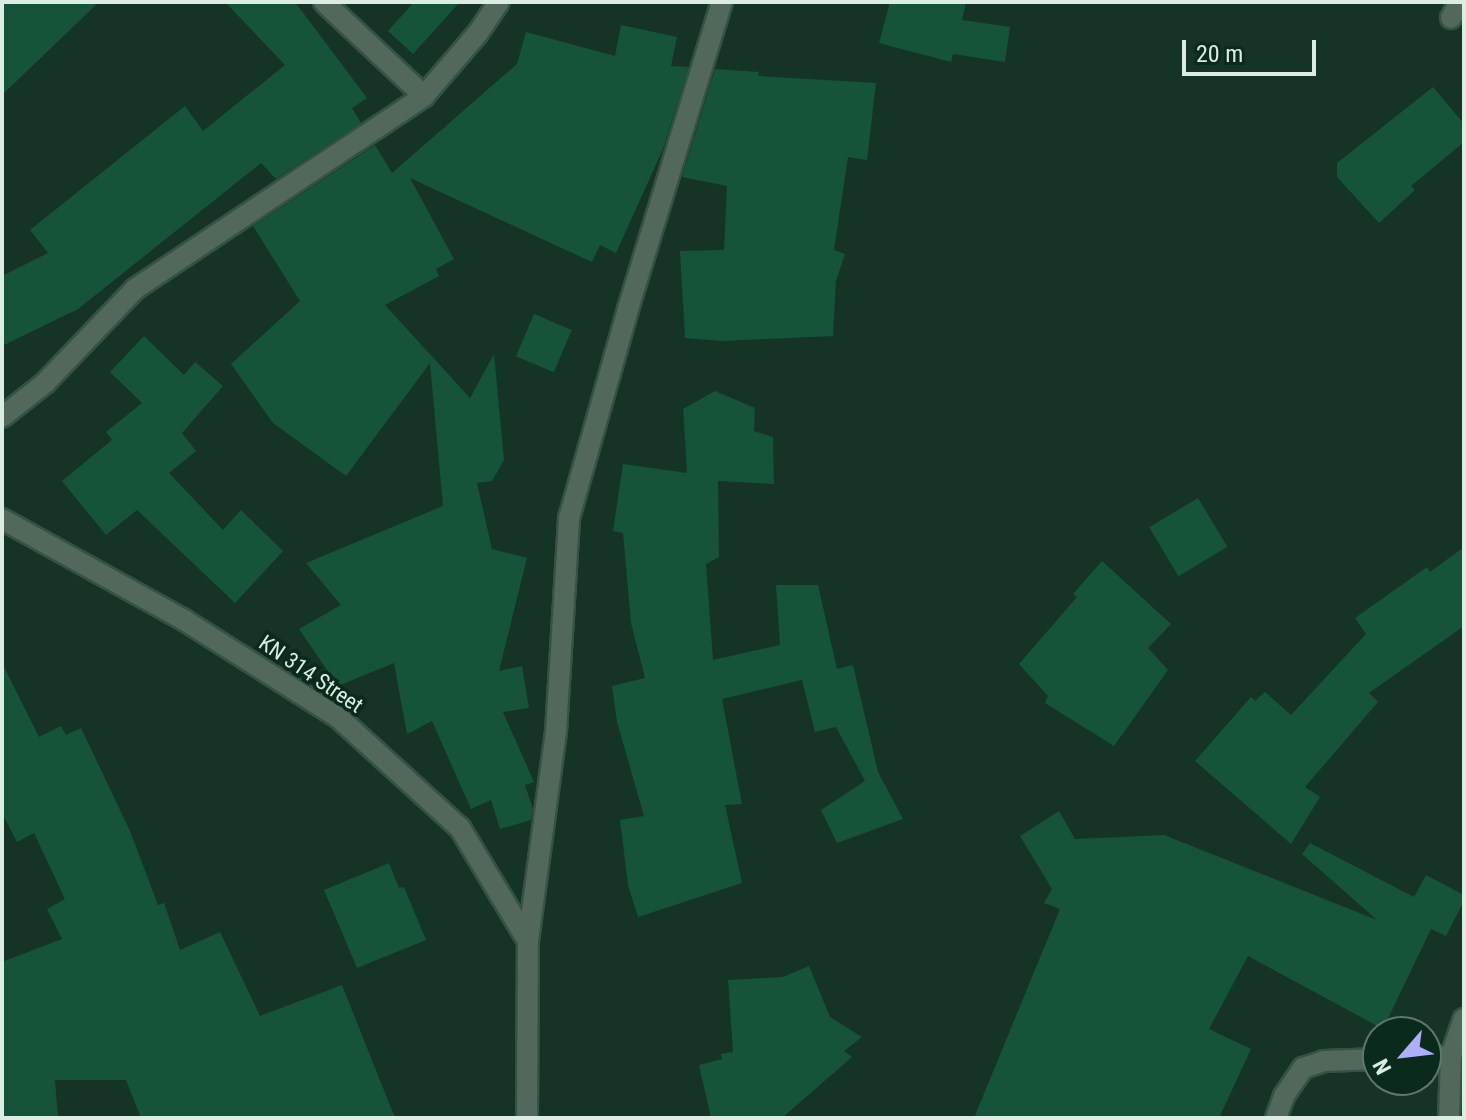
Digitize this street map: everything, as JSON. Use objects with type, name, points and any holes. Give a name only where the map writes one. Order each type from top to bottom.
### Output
[{"type":"street","points":[[324,2],[424,96]]},
{"type":"street","points":[[2,417],[45,383],[135,289],[424,96],[478,33],[499,2]]},
{"type":"street","points":[[527,1118],[528,941],[556,732],[569,518],[628,309],[722,2]]},
{"type":"street","name":"KN 314 Street","points":[[2,519],[184,620],[339,718],[460,828],[528,941]]},
{"type":"street","points":[[1449,1118],[1451,1056],[1464,1019]]},
{"type":"street","points":[[1442,1056],[1451,1056]]},
{"type":"street","points":[[1276,1118],[1284,1096],[1303,1068],[1324,1061],[1362,1060]]},
{"type":"building","points":[[2,2],[99,2],[2,95]]},
{"type":"building","points":[[225,2],[295,2],[367,98],[352,108],[361,123],[276,179],[261,163],[78,309],[2,346],[2,276],[48,253],[30,230],[185,106],[203,131],[285,65]]},
{"type":"building","points":[[414,2],[460,2],[413,54],[388,31]]},
{"type":"building","points":[[890,2],[966,2],[962,20],[1010,27],[1005,62],[953,54],[951,62],[879,43]]},
{"type":"building","points":[[621,25],[677,37],[671,66],[689,67],[663,149],[616,253],[600,245],[592,262],[410,178],[454,259],[436,269],[439,276],[385,305],[470,398],[494,354],[504,460],[492,481],[477,483],[492,549],[527,558],[499,671],[522,666],[529,708],[503,712],[534,782],[525,785],[533,809],[531,820],[500,829],[491,800],[471,809],[432,721],[407,734],[394,663],[338,686],[299,629],[341,605],[306,563],[443,506],[430,363],[346,476],[273,423],[231,364],[300,301],[253,226],[375,145],[392,173],[517,64],[526,32],[615,56]]},
{"type":"building","points":[[715,69],[759,72],[758,76],[876,83],[867,160],[848,157],[834,250],[845,254],[836,281],[833,336],[722,341],[685,338],[680,251],[724,250],[727,186],[682,177]]},
{"type":"building","points":[[1433,87],[1464,124],[1464,142],[1411,186],[1415,190],[1379,223],[1337,177],[1337,163]]},
{"type":"building","points":[[534,314],[572,330],[554,372],[516,356]]},
{"type":"building","points":[[144,336],[184,375],[195,362],[223,386],[182,433],[196,451],[169,473],[223,530],[241,510],[283,551],[235,603],[137,510],[106,535],[62,481],[112,440],[106,432],[142,403],[110,372]]},
{"type":"building","points":[[715,391],[755,408],[754,431],[773,437],[774,484],[718,481],[719,557],[706,564],[713,660],[780,645],[776,585],[818,585],[837,669],[853,665],[878,772],[903,819],[837,843],[821,810],[865,781],[836,727],[815,732],[802,680],[722,699],[742,804],[725,805],[742,883],[638,917],[628,885],[620,820],[644,816],[617,722],[612,686],[645,678],[631,623],[623,533],[613,531],[623,464],[687,473],[683,409]]},
{"type":"building","points":[[1198,498],[1227,547],[1178,576],[1149,527]]},
{"type":"building","points":[[1464,547],[1464,626],[1369,693],[1378,702],[1305,787],[1320,797],[1291,844],[1195,761],[1251,697],[1255,701],[1265,692],[1291,715],[1366,634],[1355,618],[1427,567],[1430,572]]},
{"type":"building","points":[[1102,561],[1171,624],[1148,648],[1168,670],[1114,746],[1045,703],[1048,696],[1019,664],[1077,597],[1073,594]]},
{"type":"building","points":[[2,663],[39,737],[61,726],[66,735],[81,728],[130,831],[158,905],[164,903],[180,950],[220,932],[260,1016],[342,985],[395,1118],[141,1118],[126,1080],[55,1080],[58,1118],[2,1118],[2,962],[62,939],[47,909],[65,899],[34,833],[17,842],[2,813]]},
{"type":"building","points":[[1059,811],[1075,839],[1164,835],[1377,920],[1302,854],[1310,843],[1414,897],[1426,875],[1464,895],[1464,901],[1446,936],[1431,929],[1389,1016],[1362,1018],[1248,956],[1209,1029],[1251,1049],[1219,1118],[974,1118],[1060,909],[1044,903],[1052,889],[1020,836]]},
{"type":"building","points":[[389,863],[399,888],[404,887],[426,940],[357,968],[324,890]]},
{"type":"building","points":[[809,966],[830,1017],[862,1037],[844,1051],[852,1057],[782,1118],[711,1118],[699,1065],[722,1059],[721,1054],[733,1052],[728,980],[783,977]]}]
